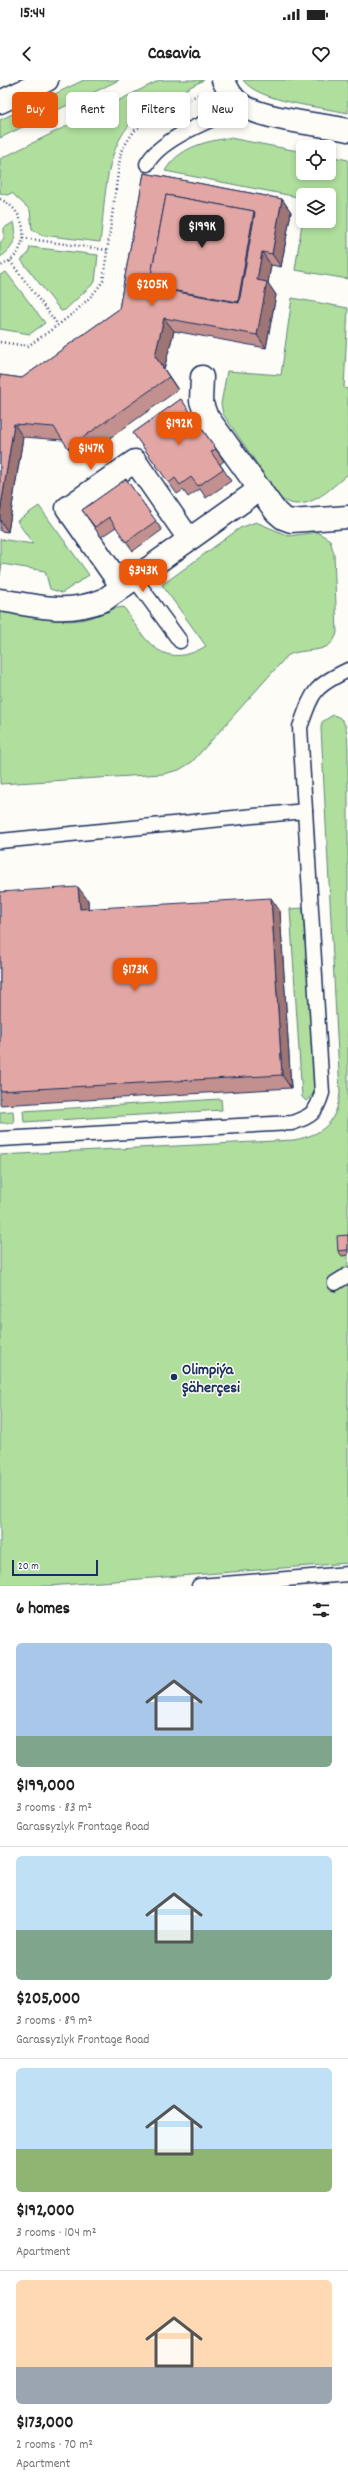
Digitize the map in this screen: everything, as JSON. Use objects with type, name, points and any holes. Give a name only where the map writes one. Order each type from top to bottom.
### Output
[{"type":"street","points":[[0,102],[47,80]]},
{"type":"street","points":[[223,81],[229,92]]},
{"type":"street","points":[[248,108],[259,112],[348,130]]},
{"type":"street","points":[[202,377],[201,401],[206,415],[276,512],[287,520],[302,521],[348,518]]},
{"type":"street","points":[[128,582],[67,508],[135,461],[189,539]]},
{"type":"street","points":[[0,600],[72,610],[86,607],[104,600],[260,489]]},
{"type":"lane","points":[[147,164],[151,157],[162,146],[198,128]]},
{"type":"lane","points":[[128,582],[180,641]]},
{"type":"lane","points":[[0,1139],[292,1123],[307,1118],[318,1108],[322,1093],[300,727],[313,692],[325,681],[348,670]]},
{"type":"lane","points":[[0,842],[306,811]]},
{"type":"lane","points":[[335,1283],[348,1275]]},
{"type":"lane","points":[[199,1586],[348,1574]]},
{"type":"path","points":[[0,342],[28,346],[58,325],[96,291],[103,281],[121,150],[134,131],[152,118],[223,81]]},
{"type":"path","points":[[0,198],[18,213],[23,224],[23,238],[20,249],[10,261],[0,266]]},
{"type":"path","points":[[23,238],[108,250]]},
{"type":"path","points":[[10,261],[58,325]]},
{"type":"green space","points":[[84,80],[119,80],[94,92],[66,92],[66,106],[58,110],[58,92]]},
{"type":"green space","points":[[160,80],[204,80],[179,92],[136,92]]},
{"type":"green space","points":[[243,80],[348,80],[348,113],[276,99],[262,94]]},
{"type":"green space","points":[[127,96],[127,128],[119,140],[108,173],[100,242],[42,235],[32,229],[30,210],[12,193],[7,195],[0,193],[0,159],[66,126],[66,128],[119,128],[119,100]]},
{"type":"green space","points":[[12,114],[12,128],[21,128],[0,138],[0,120]]},
{"type":"green space","points":[[230,138],[296,151],[296,180],[336,180],[336,157],[348,160],[348,279],[295,270],[301,228],[336,228],[336,188],[296,188],[296,197],[165,171],[170,163],[185,151],[211,141]]},
{"type":"green space","points":[[14,222],[15,238],[8,251],[0,257],[0,243],[4,238],[4,228]]},
{"type":"green space","points":[[30,247],[98,255],[95,282],[65,310],[61,311],[21,260],[28,254]]},
{"type":"green space","points":[[6,272],[45,323],[30,334],[0,329],[0,275]]},
{"type":"green space","points":[[292,298],[348,308],[344,388],[348,389],[348,474],[317,498],[299,504],[290,503],[281,499],[223,414],[221,404],[227,371],[281,375]]},
{"type":"green space","points":[[39,506],[89,575],[62,593],[50,589],[45,571],[2,564],[0,576],[0,539],[33,544],[17,521]]},
{"type":"green space","points":[[256,522],[289,536],[317,532],[330,540],[334,554],[337,633],[334,640],[323,648],[294,653],[287,656],[192,762],[179,770],[163,774],[0,784],[0,610],[61,621],[71,621],[86,619],[113,609],[124,607],[139,631],[156,649],[166,654],[178,656],[191,653],[206,646],[162,585],[240,528]]},
{"type":"green space","name":"Olimpiýa Şäherçesi","points":[[333,715],[342,719],[346,727],[348,748],[348,1563],[49,1586],[0,1586],[0,1155],[294,1140],[313,1134],[327,1126],[335,1112],[340,1093],[321,728],[322,722]]},
{"type":"green space","points":[[303,908],[315,1086],[313,1094],[306,1101],[302,1097],[290,909]]},
{"type":"green space","points":[[221,1099],[222,1110],[24,1122],[23,1111]]},
{"type":"green space","points":[[13,1111],[14,1123],[0,1123],[0,1112]]},
{"type":"building","points":[[144,173],[282,199],[272,254],[262,252],[257,280],[267,282],[257,335],[164,318],[155,356],[169,377],[68,448],[54,427],[14,424],[0,513],[0,375],[22,378],[119,309]],"holes":[[[166,195],[254,211],[255,213],[239,303],[149,286]]]},
{"type":"building","points":[[166,195],[254,211],[238,302],[149,286]]},
{"type":"building","points":[[181,399],[216,449],[211,452],[223,469],[198,486],[191,477],[180,485],[175,478],[169,483],[133,433]]},
{"type":"building","points":[[126,479],[156,521],[126,542],[109,517],[95,527],[82,510]]},
{"type":"building","points":[[78,887],[80,909],[271,898],[282,1075],[0,1091],[0,892]]},
{"type":"building","points":[[348,1235],[348,1250],[338,1251],[337,1236]]},
{"type":"place","name":"Olimpiýa Şäherçesi","points":[[174,1377]]}]
